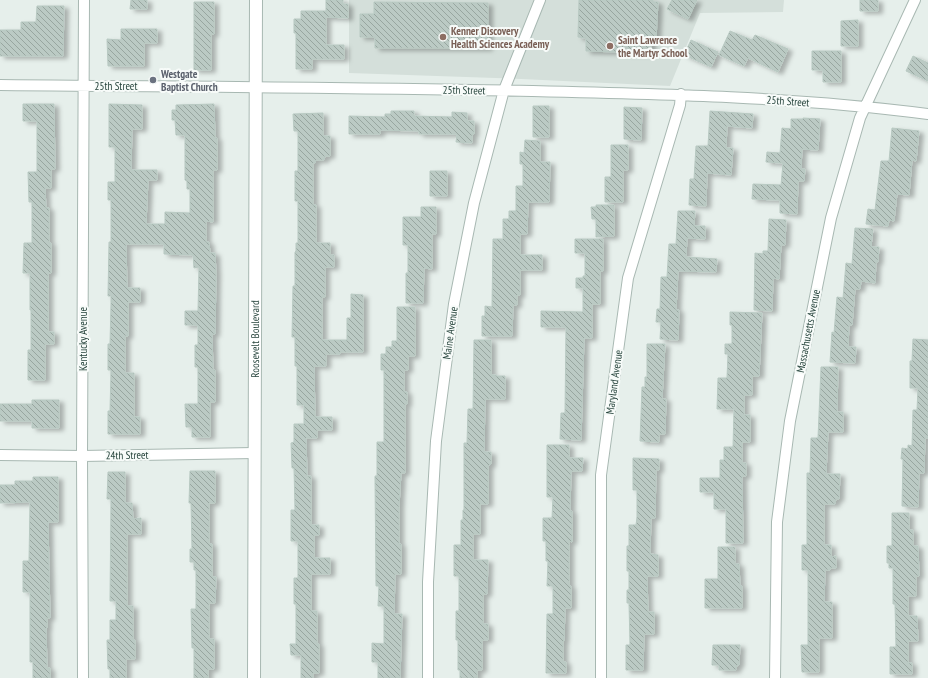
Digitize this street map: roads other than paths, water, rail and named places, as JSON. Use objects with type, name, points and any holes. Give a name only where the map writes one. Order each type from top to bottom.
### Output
[{"type":"street","name":"Kentucky Avenue","points":[[83,678],[82,456],[84,0]]},
{"type":"street","name":"Roosevelt Boulevard","points":[[254,678],[256,0]]},
{"type":"street","name":"Maine Avenue","points":[[428,678],[428,582],[436,441],[454,304],[474,203],[504,90],[540,0]]},
{"type":"street","name":"Massachusetts Avenue","points":[[774,678],[777,522],[790,421],[831,218],[860,118],[915,0]]},
{"type":"street","name":"25th Street","points":[[0,85],[504,90],[681,94],[865,106],[928,114]]},
{"type":"street","name":"Maryland Avenue","points":[[601,678],[601,474],[605,443],[628,278],[680,105],[681,94]]},
{"type":"street","name":"24th Street","points":[[0,455],[82,456],[254,453]]},
{"type":"place","name":"Kenner Discovery Health Sciences Academy","points":[[443,37]]},
{"type":"place","name":"Saint Lawrence the Martyr School","points":[[610,46]]},
{"type":"place","name":"Westgate Baptist Church","points":[[153,80]]}]
